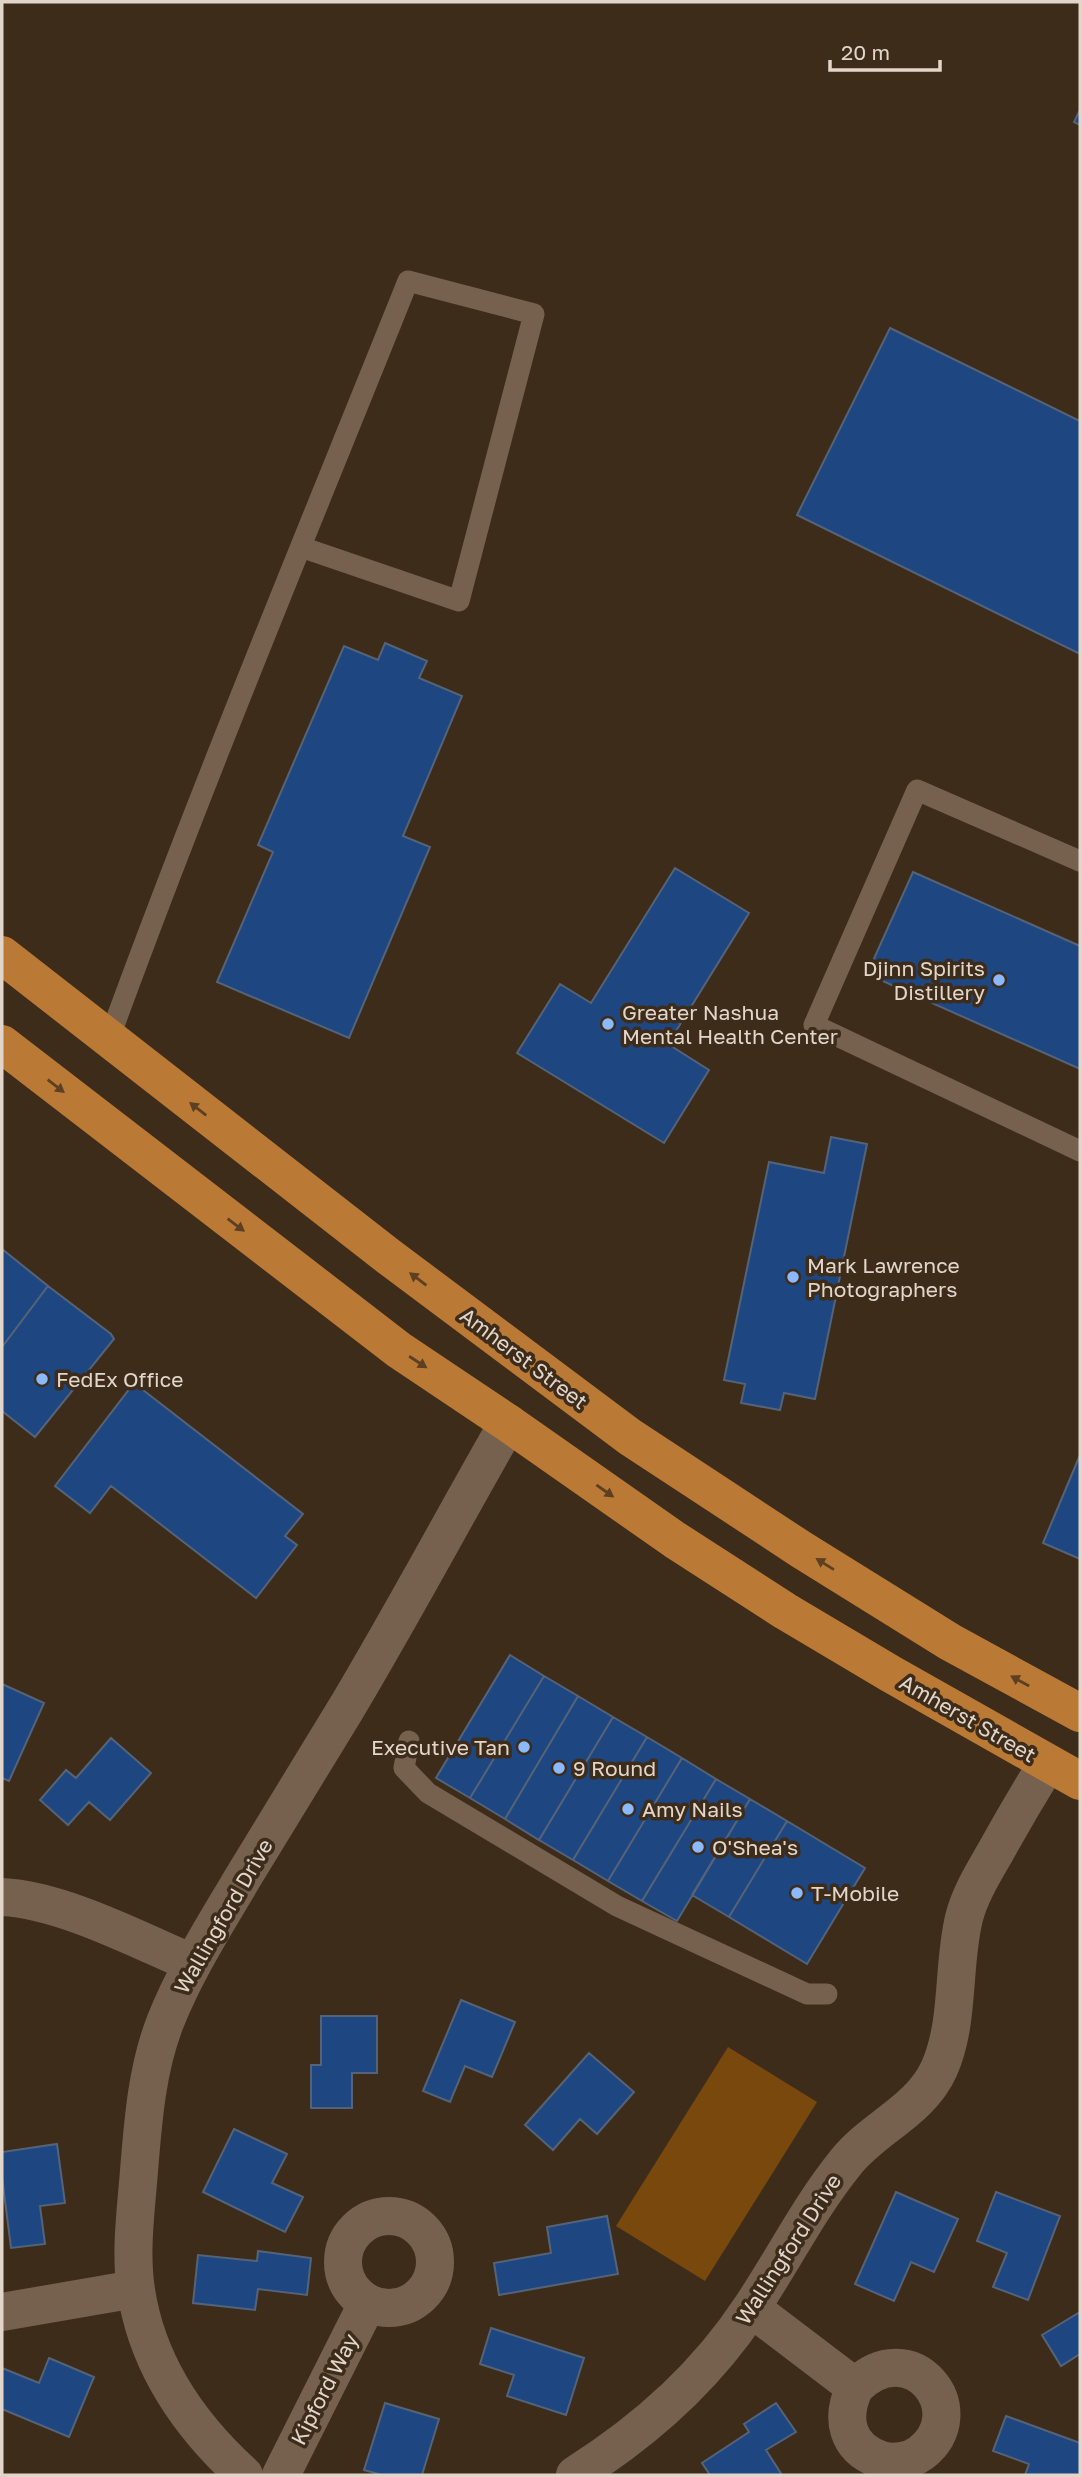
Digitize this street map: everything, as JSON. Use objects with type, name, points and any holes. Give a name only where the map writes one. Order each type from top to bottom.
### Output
[{"type":"highway","name":"Amherst Street","points":[[2,955],[388,1256],[630,1437],[802,1550],[950,1642],[1080,1713]]},
{"type":"highway","name":"Amherst Street","points":[[2,1044],[398,1350],[675,1540],[785,1611],[1080,1782]]},
{"type":"street","name":"Wallingford Drive","points":[[244,2475],[217,2451],[176,2397],[158,2367],[144,2327],[135,2289],[134,2256],[149,2082],[165,2022],[192,1963],[347,1707],[508,1423]]},
{"type":"street","name":"Wallingford Drive","points":[[575,2475],[619,2447],[684,2391],[715,2358],[751,2308],[799,2227],[849,2159],[926,2092],[947,2051],[965,1913],[976,1886],[1047,1764]]},
{"type":"street","points":[[2,1897],[16,1898],[86,1917],[192,1963]]},
{"type":"street","points":[[2,2312],[135,2289]]},
{"type":"street","name":"Kipford Way","points":[[281,2475],[367,2304]]},
{"type":"street","points":[[751,2308],[855,2387]]},
{"type":"lane","points":[[109,1039],[154,917],[301,547],[408,281],[534,314],[458,601],[301,547]]},
{"type":"lane","points":[[1080,861],[917,790],[814,1025],[1080,1151]]},
{"type":"lane","points":[[409,1741],[404,1769],[428,1793],[617,1906],[807,1994],[827,1994]]},
{"type":"shaded area","points":[[728,2047],[817,2102],[705,2281],[616,2226]]},
{"type":"building","points":[[1080,110],[1080,125],[1074,122]]},
{"type":"building","points":[[890,328],[1080,421],[1080,654],[797,515]]},
{"type":"building","points":[[385,643],[427,661],[419,678],[462,696],[403,836],[430,847],[349,1038],[217,982],[273,852],[258,845],[344,646],[378,660]]},
{"type":"building","name":"Greater Nashua Mental Health Center","points":[[675,868],[749,913],[668,1044],[709,1070],[664,1143],[517,1053],[560,984],[591,1003]]},
{"type":"building","points":[[913,872],[1080,946],[1080,1069],[867,974]]},
{"type":"building","name":"Mark Lawrence Photographers","points":[[831,1137],[867,1144],[815,1399],[784,1393],[780,1410],[741,1403],[745,1384],[724,1380],[769,1162],[824,1173]]},
{"type":"building","points":[[2,1249],[48,1286],[2,1347]]},
{"type":"building","name":"FedEx Office","points":[[48,1286],[114,1339],[35,1437],[2,1411],[2,1347]]},
{"type":"building","points":[[134,1383],[303,1514],[285,1536],[297,1545],[256,1598],[111,1486],[90,1513],[55,1486]]},
{"type":"building","points":[[1080,1455],[1080,1559],[1043,1543]]},
{"type":"building","points":[[510,1655],[544,1676],[470,1798],[436,1778]]},
{"type":"building","name":"Executive Tan","points":[[544,1676],[578,1696],[505,1819],[470,1798]]},
{"type":"building","points":[[2,1684],[44,1703],[9,1781],[2,1778]]},
{"type":"building","name":"9 Round","points":[[578,1696],[613,1717],[539,1840],[505,1819]]},
{"type":"building","points":[[613,1717],[647,1737],[573,1860],[539,1840]]},
{"type":"building","name":"Amy Nails","points":[[647,1737],[682,1758],[608,1881],[573,1860]]},
{"type":"building","points":[[111,1738],[151,1773],[110,1820],[89,1802],[68,1825],[40,1800],[66,1770],[76,1778]]},
{"type":"building","points":[[682,1758],[716,1779],[642,1901],[608,1881]]},
{"type":"building","name":"O'Shea's","points":[[716,1779],[750,1799],[677,1921],[642,1901]]},
{"type":"building","points":[[750,1799],[787,1821],[729,1917],[692,1895]]},
{"type":"building","name":"T-Mobile","points":[[787,1821],[865,1868],[807,1964],[729,1917]]},
{"type":"building","points":[[461,2000],[515,2022],[492,2077],[465,2066],[450,2102],[423,2091]]},
{"type":"building","points":[[321,2016],[377,2016],[377,2073],[352,2073],[352,2108],[311,2108],[311,2065],[321,2065]]},
{"type":"building","points":[[589,2053],[634,2092],[597,2134],[580,2119],[553,2150],[525,2125]]},
{"type":"building","points":[[234,2129],[287,2154],[272,2183],[303,2197],[285,2232],[203,2192]]},
{"type":"building","points":[[57,2144],[65,2203],[40,2206],[45,2244],[11,2248],[2,2177],[2,2152]]},
{"type":"building","points":[[896,2192],[958,2219],[934,2272],[911,2262],[894,2301],[855,2284]]},
{"type":"building","points":[[996,2192],[1060,2216],[1028,2300],[993,2287],[1007,2253],[977,2241]]},
{"type":"building","points":[[607,2216],[618,2274],[499,2295],[494,2263],[551,2253],[547,2227]]},
{"type":"building","points":[[258,2251],[311,2258],[307,2295],[258,2289],[255,2310],[193,2303],[198,2255],[257,2261]]},
{"type":"building","points":[[1080,2312],[1080,2354],[1061,2366],[1042,2335]]},
{"type":"building","points":[[491,2328],[584,2358],[566,2415],[507,2396],[514,2375],[480,2364]]},
{"type":"building","points":[[49,2358],[94,2377],[69,2437],[2,2409],[2,2368],[39,2383]]},
{"type":"building","points":[[385,2403],[439,2419],[422,2475],[382,2475],[364,2470]]},
{"type":"building","points":[[776,2403],[796,2432],[766,2450],[782,2475],[710,2475],[702,2463],[749,2432],[744,2424]]},
{"type":"building","points":[[1006,2416],[1080,2443],[1080,2475],[1025,2475],[1029,2464],[993,2451]]},
{"type":"place","name":"Djinn Spirits Distillery","points":[[999,980]]},
{"type":"place","name":"Greater Nashua Mental Health Center","points":[[608,1024]]},
{"type":"place","name":"Mark Lawrence Photographers","points":[[793,1277]]},
{"type":"place","name":"FedEx Office","points":[[42,1379]]},
{"type":"place","name":"Executive Tan","points":[[524,1747]]},
{"type":"place","name":"9 Round","points":[[559,1768]]},
{"type":"place","name":"Amy Nails","points":[[628,1809]]},
{"type":"place","name":"O'Shea's","points":[[698,1847]]},
{"type":"place","name":"T-Mobile","points":[[797,1893]]}]
